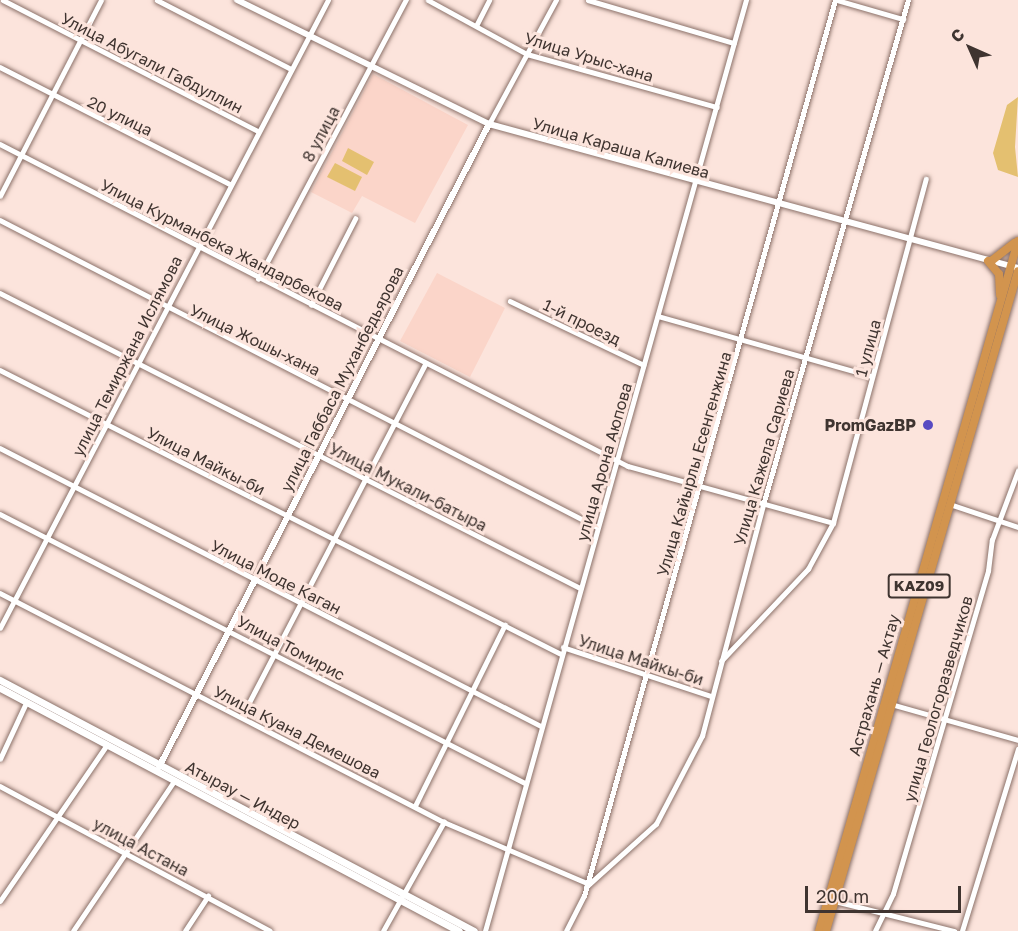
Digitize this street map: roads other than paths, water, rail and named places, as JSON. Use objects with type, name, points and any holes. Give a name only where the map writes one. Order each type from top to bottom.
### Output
[{"type":"highway","points":[[1010,299],[999,274],[989,261],[1007,253],[1018,239]]},
{"type":"highway","name":"Астрахань — Актау","points":[[888,704],[1010,299],[1018,239]]},
{"type":"highway","name":"Астрахань — Актау","points":[[826,931],[888,704],[1010,299]]},
{"type":"highway","name":"Астрахань — Актау","points":[[819,931],[866,782]]},
{"type":"main road","name":"Атырау — Индер","points":[[0,680],[158,769],[459,931]]},
{"type":"main road","name":"Атырау — Индер","points":[[0,688],[403,899],[474,931]]},
{"type":"street","name":"Улица Абугали Габдуллин","points":[[3,0],[258,131]]},
{"type":"street","points":[[0,196],[54,97],[102,0]]},
{"type":"street","points":[[157,0],[291,69]]},
{"type":"street","name":"улица Темиржана Ислямова","points":[[0,628],[196,247],[328,0]]},
{"type":"street","name":"8 улица","points":[[258,279],[406,0]]},
{"type":"street","name":"Улица Урыс-хана","points":[[429,0],[527,54],[717,107]]},
{"type":"street","points":[[476,26],[489,0]]},
{"type":"street","name":"улица Габбаса Муханбедьярова","points":[[158,769],[489,124],[556,0]]},
{"type":"street","points":[[588,0],[734,43]]},
{"type":"street","name":"улица Арона Аюпова","points":[[485,931],[746,0]]},
{"type":"street","points":[[836,0],[903,19]]},
{"type":"street","name":"Улица Кайырлы Есенгенжина","points":[[566,931],[587,885],[701,487],[836,0]]},
{"type":"street","name":"Улица Кажела Сариева","points":[[587,885],[630,852],[669,806],[702,736],[763,505],[908,0]]},
{"type":"street","name":"Улица Караша Калиева","points":[[241,1],[489,124],[778,207],[1015,268]]},
{"type":"street","name":"20 улица","points":[[0,67],[54,97],[230,184]]},
{"type":"street","name":"Улица Курманбека Жандарбекова","points":[[0,144],[258,279],[618,461],[763,505],[833,523]]},
{"type":"street","name":"1 улица","points":[[721,661],[808,569],[833,523],[926,179]]},
{"type":"street","points":[[310,305],[355,219]]},
{"type":"street","name":"Улица Жошы-хана","points":[[0,220],[165,309],[597,526]]},
{"type":"street","name":"Улица Мукали-батыра","points":[[0,293],[138,360],[318,455],[580,588]]},
{"type":"street","name":"1-й проезд","points":[[510,301],[644,365]]},
{"type":"street","points":[[658,316],[873,376]]},
{"type":"street","points":[[242,716],[425,364]]},
{"type":"street","name":"Улица Майкы-би","points":[[0,370],[561,654]]},
{"type":"street","name":"Улица Моде Каган","points":[[0,448],[541,726]]},
{"type":"street","name":"улица Геологоразведчиков","points":[[875,931],[880,912],[893,894],[943,717],[988,571],[998,520],[1018,471]]},
{"type":"street","points":[[950,504],[1018,527]]},
{"type":"street","name":"Улица Томирис","points":[[0,514],[230,629],[525,783]]},
{"type":"street","name":"Улица Куана Демешова","points":[[0,593],[444,822],[587,885]]},
{"type":"street","points":[[415,806],[505,626]]},
{"type":"street","name":"Улица Майкы-би","points":[[563,647],[711,696]]},
{"type":"street","points":[[0,759],[26,703]]},
{"type":"street","points":[[888,704],[943,717],[1018,740]]},
{"type":"street","points":[[0,901],[107,746]]},
{"type":"street","points":[[962,931],[1018,749]]},
{"type":"street","points":[[73,931],[174,781]]},
{"type":"street","name":"улица Астана","points":[[0,786],[270,931]]},
{"type":"street","points":[[383,931],[403,899],[444,822]]},
{"type":"street","points":[[185,931],[208,896]]},
{"type":"street","points":[[835,901],[954,931]]},
{"type":"place","name":"PromGazBP","points":[[928,425]]}]
